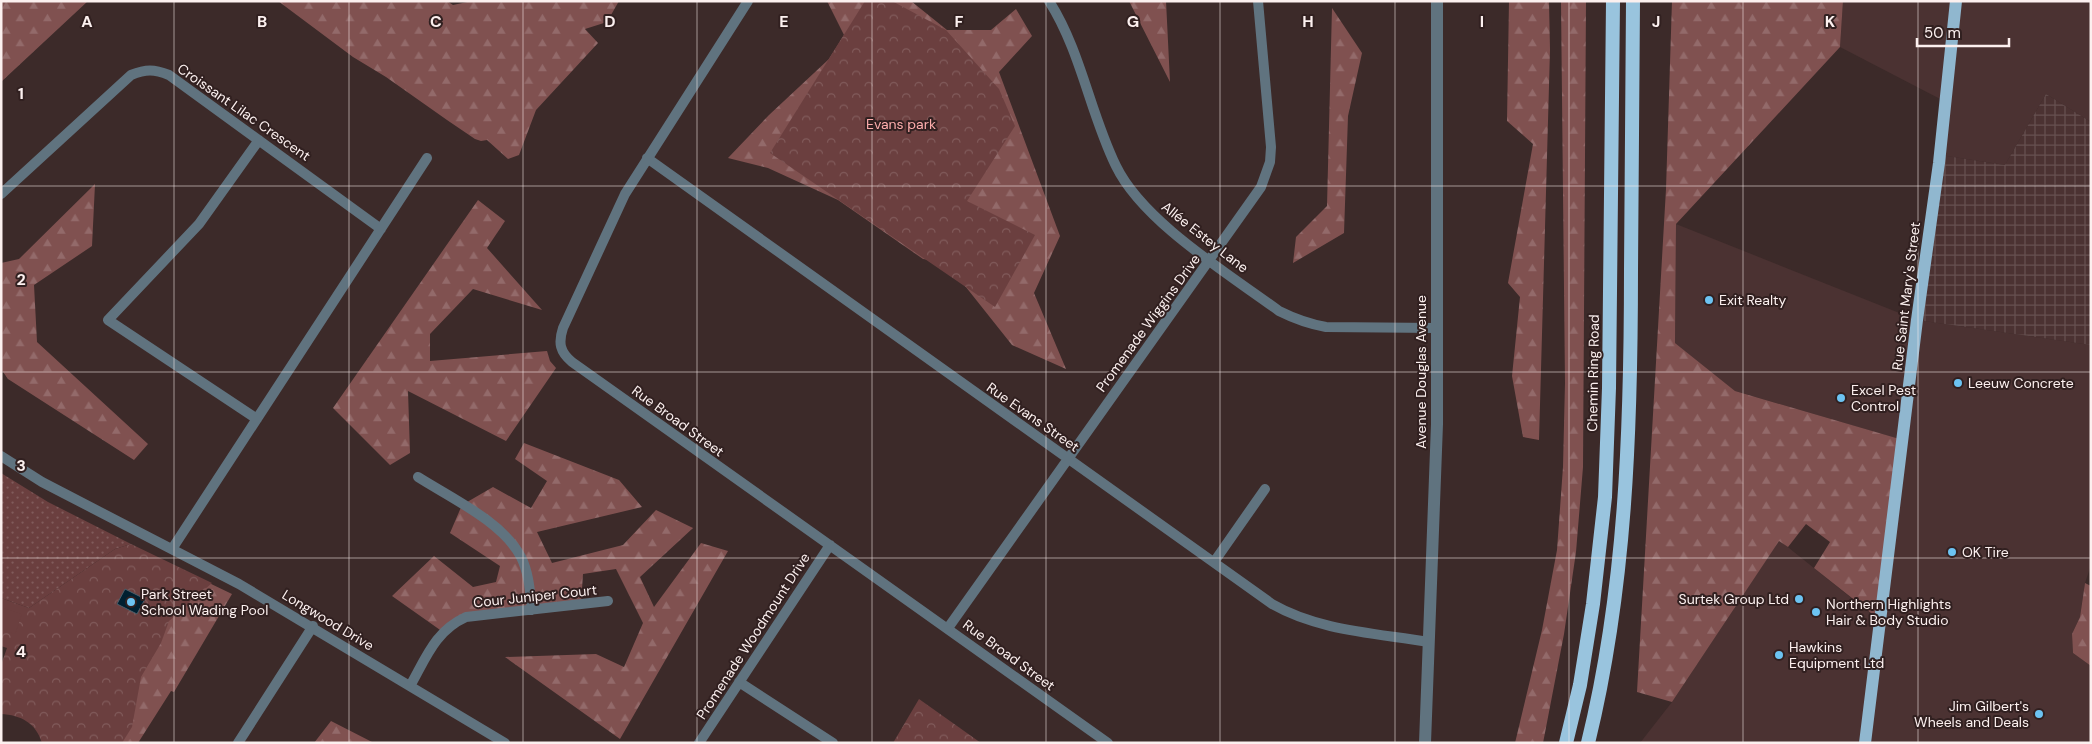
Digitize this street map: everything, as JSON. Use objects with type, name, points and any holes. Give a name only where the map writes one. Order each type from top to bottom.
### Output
[{"type":"highway","name":"Chemin Ring Road","points":[[1566,743],[1580,685],[1593,604],[1605,497],[1610,388],[1613,1]]},
{"type":"highway","points":[[1588,743],[1599,697],[1615,599],[1626,484],[1631,372],[1633,1]]},
{"type":"main road","name":"Rue Saint Mary's Street","points":[[1865,743],[1917,320],[1939,164],[1956,1]]},
{"type":"street","name":"Rue Broad Street","points":[[748,1],[647,158],[614,214],[563,328],[560,347],[564,355],[572,362],[1108,743]]},
{"type":"street","name":"Allée Estey Lane","points":[[1048,1],[1055,11],[1076,58],[1116,167],[1137,197],[1162,223],[1279,311],[1310,324],[1326,327],[1437,328]]},
{"type":"street","name":"Promenade Wiggins Drive","points":[[948,628],[1261,187],[1270,162],[1271,147],[1258,1]]},
{"type":"street","name":"Avenue Douglas Avenue","points":[[1425,743],[1437,424],[1436,1]]},
{"type":"street","name":"Croissant Lilac Crescent","points":[[1,194],[131,75],[144,70],[156,70],[169,75],[381,229]]},
{"type":"street","points":[[257,419],[108,320],[199,224],[259,140]]},
{"type":"street","points":[[172,549],[426,158]]},
{"type":"street","name":"Rue Evans Street","points":[[647,158],[1272,604],[1309,622],[1429,642]]},
{"type":"street","name":"Longwood Drive","points":[[1,456],[42,482],[239,584],[505,743]]},
{"type":"street","points":[[418,477],[496,527],[511,541],[521,557],[527,573],[532,610]]},
{"type":"street","points":[[1214,562],[1265,490]]},
{"type":"street","name":"Promenade Woodmount Drive","points":[[699,743],[830,544]]},
{"type":"street","name":"Cour Juniper Court","points":[[410,686],[443,632],[454,623],[466,617],[608,601]]},
{"type":"street","points":[[238,743],[312,626]]},
{"type":"street","points":[[740,682],[833,743]]},
{"type":"shaded area","points":[[1843,1],[2091,1],[2091,122],[2046,94],[2005,165],[1940,155],[1946,102],[1840,47]]},
{"type":"shaded area","points":[[2046,94],[2091,122],[2091,345],[1917,320],[1940,155],[2005,165]]},
{"type":"shaded area","points":[[1676,224],[1917,320],[2091,345],[2091,565],[2085,583],[2080,617],[2072,634],[2073,653],[2091,666],[2091,743],[1640,743],[1672,702],[1779,540],[1880,621],[1902,440],[1735,391],[1675,343]]},
{"type":"green space","points":[[1,1],[88,1],[1,82]]},
{"type":"green space","points":[[278,1],[447,1],[453,5],[472,1],[619,1],[607,22],[585,29],[598,43],[536,110],[519,155],[508,159],[487,140],[475,139],[386,77],[353,57]]},
{"type":"green space","name":"Evans park","points":[[827,1],[911,1],[947,30],[991,30],[1016,9],[1032,36],[999,72],[1060,236],[1034,293],[1066,369],[1012,345],[946,262],[923,259],[838,200],[768,168],[728,158],[769,115],[829,59],[844,35]]},
{"type":"green space","name":"Evans park","points":[[865,1],[892,1],[946,30],[999,89],[1015,126],[967,201],[1035,235],[995,307],[770,153]]},
{"type":"green space","points":[[1129,1],[1166,1],[1170,82]]},
{"type":"green space","points":[[1509,1],[1549,1],[1550,50],[1539,440],[1523,437],[1512,376],[1520,297],[1508,283],[1533,144],[1507,121]]},
{"type":"green space","points":[[1561,1],[1586,1],[1583,467],[1576,552],[1564,634],[1543,743],[1515,743],[1542,630],[1557,550],[1563,467],[1565,383]]},
{"type":"green space","points":[[1672,1],[1843,1],[1840,47],[1676,224],[1675,343],[1735,391],[1903,440],[1881,621],[1814,568],[1830,542],[1806,524],[1788,547],[1779,541],[1672,702],[1637,692],[1666,189]]},
{"type":"green space","points":[[1332,8],[1362,53],[1348,116],[1344,233],[1293,263],[1296,237],[1327,206]]},
{"type":"green space","points":[[95,184],[92,246],[34,285],[37,342],[148,444],[134,460],[8,379],[1,369],[1,263],[19,259]]},
{"type":"green space","points":[[478,200],[505,221],[487,248],[542,310],[473,289],[430,334],[430,361],[547,351],[550,361],[556,368],[506,441],[408,391],[410,453],[390,465],[333,408]]},
{"type":"green space","points":[[524,443],[619,480],[642,507],[537,532],[552,563],[623,545],[656,510],[693,528],[640,577],[654,607],[701,543],[728,551],[620,739],[505,657],[596,654],[624,667],[643,623],[616,569],[583,574],[581,604],[466,617],[443,632],[392,596],[434,556],[473,587],[496,582],[500,566],[450,533],[462,505],[493,487],[531,508],[547,481],[515,459]]},
{"type":"green space","points":[[1,473],[48,502],[131,544],[115,549],[29,608],[1,598]]},
{"type":"green space","points":[[131,544],[212,583],[169,621],[161,643],[141,677],[132,727],[122,743],[42,743],[36,730],[27,721],[15,716],[1,714],[1,665],[7,648],[1,646],[1,598],[29,608],[115,549]]},
{"type":"green space","points":[[157,558],[232,594],[174,692],[171,691],[138,743],[95,743]]},
{"type":"green space","points":[[2085,583],[2091,586],[2091,666],[2073,653],[2072,634],[2080,617]]},
{"type":"green space","points":[[1,607],[22,614],[15,634],[1,630]]},
{"type":"green space","points":[[919,699],[981,743],[893,743]]},
{"type":"green space","points":[[331,721],[374,743],[314,743]]},
{"type":"water","name":"Park Street School Wading Pool","points":[[125,589],[145,599],[137,614],[117,604]]},
{"type":"place","name":"Exit Realty","points":[[1709,300]]},
{"type":"place","name":"Leeuw Concrete","points":[[1958,383]]},
{"type":"place","name":"Excel Pest Control","points":[[1841,398]]},
{"type":"place","name":"OK Tire","points":[[1952,552]]},
{"type":"place","name":"Surtek Group Ltd","points":[[1799,599]]},
{"type":"place","name":"Park Street School Wading Pool","points":[[131,602]]},
{"type":"place","name":"Northern Highlights Hair & Body Studio","points":[[1816,612]]},
{"type":"place","name":"Hawkins Equipment Ltd","points":[[1779,655]]},
{"type":"place","name":"Jim Gilbert's Wheels and Deals","points":[[2039,714]]}]
